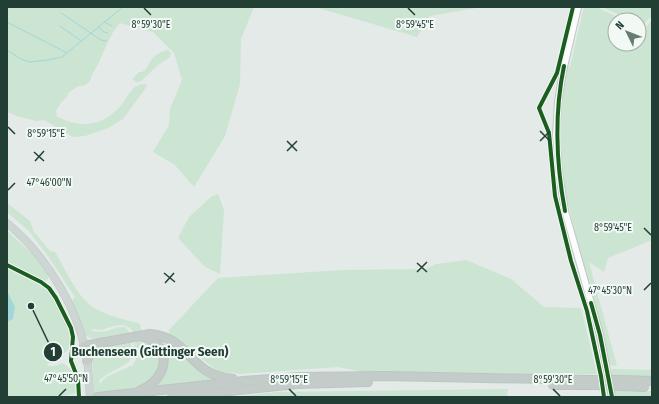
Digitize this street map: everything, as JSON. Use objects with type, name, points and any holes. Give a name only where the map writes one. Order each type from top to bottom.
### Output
[{"type":"highway","points":[[84,346],[150,334],[166,337],[178,345],[204,369],[214,374],[244,381]]},
{"type":"highway","points":[[133,393],[143,389],[157,379],[161,374],[164,363],[164,357],[158,345],[139,336]]},
{"type":"highway","points":[[87,361],[90,353],[105,342]]},
{"type":"highway","points":[[98,397],[244,381],[298,377],[378,376],[594,382],[622,383],[652,387]]},
{"type":"highway","points":[[622,383],[652,381]]},
{"type":"highway","points":[[172,397],[297,384],[386,382],[594,382]]},
{"type":"main road","points":[[7,224],[16,230],[37,253],[49,269],[66,299],[84,346],[87,361],[90,397]]},
{"type":"street","points":[[578,7],[566,56],[558,102],[556,135],[559,174],[565,211],[600,335],[612,397]]},
{"type":"green space","points":[[7,7],[254,7],[241,39],[240,84],[225,136],[194,187],[175,165],[153,152],[169,125],[170,109],[182,80],[174,53],[153,32],[120,23],[116,28],[89,82],[78,86],[67,94],[68,96],[61,102],[56,111],[57,117],[83,124],[95,123],[108,117],[118,109],[132,90],[138,85],[147,84],[123,119],[108,128],[85,136],[73,137],[44,120],[36,121],[7,112]]},
{"type":"green space","points":[[315,7],[476,8],[430,16],[417,37]]},
{"type":"green space","points":[[584,7],[596,7],[607,12],[607,52],[647,52],[647,26],[652,20],[652,240],[608,258],[604,272],[589,262],[617,366],[610,365],[581,258],[563,181],[559,145],[560,102],[566,68],[570,67]]},
{"type":"green space","points":[[602,7],[652,7],[652,16],[647,21],[647,12],[613,12]]},
{"type":"green space","points":[[168,50],[171,53],[170,57],[157,66],[140,82],[136,82],[132,79],[139,72],[146,69],[157,54]]},
{"type":"green space","points":[[218,194],[224,210],[220,274],[205,267],[178,238],[189,217],[211,197]]},
{"type":"green space","points":[[7,203],[30,221],[34,232],[50,251],[55,252],[78,291],[89,304],[106,314],[140,324],[141,330],[139,333],[135,334],[131,329],[124,325],[120,325],[91,330],[100,332],[125,327],[130,333],[128,335],[117,335],[95,339],[85,335],[72,301],[75,297],[48,256],[28,230],[7,212]]},
{"type":"green space","points":[[7,231],[39,260],[49,277],[45,282],[7,263]]},
{"type":"green space","points":[[466,260],[511,279],[544,307],[581,308],[597,374],[367,373],[338,367],[239,374],[218,371],[169,335],[169,330],[218,278],[342,270],[426,269],[436,264]]},
{"type":"green space","points":[[7,267],[29,276],[41,283],[53,295],[58,303],[69,331],[70,348],[56,360],[47,364],[49,366],[56,366],[62,363],[70,369],[75,379],[76,393],[58,397],[7,397]]},
{"type":"green space","points":[[149,336],[165,339],[218,380],[152,387],[166,363]]},
{"type":"green space","points":[[135,339],[145,340],[152,344],[162,357],[156,378],[142,386],[109,392],[94,392],[92,356],[100,349],[115,343],[131,341],[132,355],[129,362],[99,380],[100,384],[106,377],[133,365],[136,359]]},
{"type":"green space","points":[[612,369],[652,370],[652,377],[611,376]]},
{"type":"green space","points":[[508,389],[507,397],[233,397],[277,392]]},
{"type":"green space","points":[[613,391],[652,391],[652,397],[615,397]]},
{"type":"water","points":[[7,291],[15,307],[13,319],[7,322]]},
{"type":"waterway","points":[[7,50],[21,59],[30,62],[62,57],[123,7]]},
{"type":"waterway","points":[[61,13],[101,40],[106,41]]},
{"type":"waterway","points":[[7,22],[67,53]]},
{"type":"waterway","points":[[104,22],[112,26]]},
{"type":"waterway","points":[[60,26],[81,41]]},
{"type":"waterway","points":[[99,27],[104,32],[108,33]]},
{"type":"cycle path","points":[[573,7],[557,73],[539,108],[549,133],[555,196],[571,261],[587,311],[604,397]]},
{"type":"cycle path","points":[[564,66],[559,102],[557,138],[565,211]]},
{"type":"cycle path","points":[[7,265],[41,282],[49,288],[56,298],[71,328],[73,337],[71,361],[78,379],[79,397]]},
{"type":"cycle path","points":[[591,303],[600,335],[612,397]]},
{"type":"place","name":"Buchenseen (Güttinger Seen)","points":[[31,306]]}]
